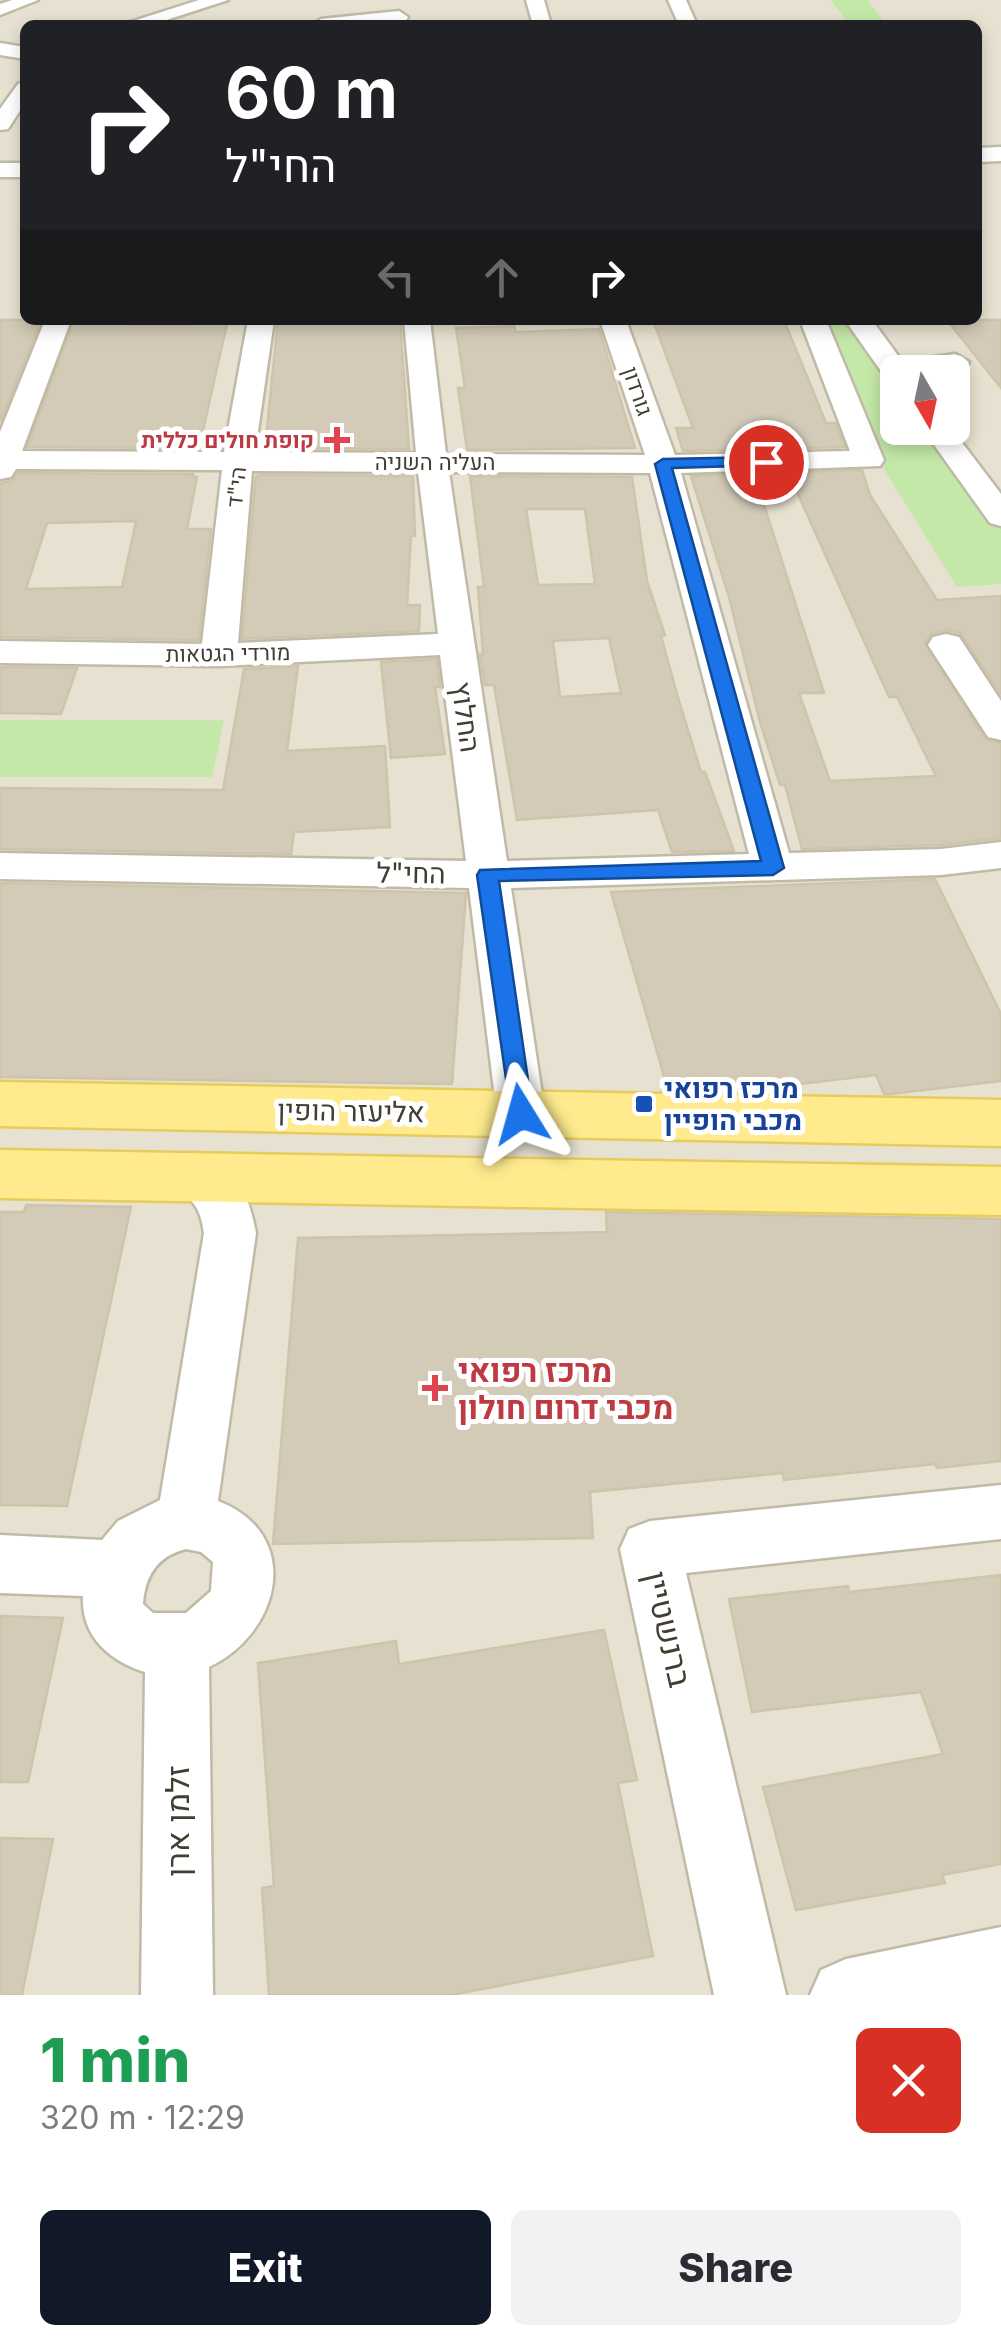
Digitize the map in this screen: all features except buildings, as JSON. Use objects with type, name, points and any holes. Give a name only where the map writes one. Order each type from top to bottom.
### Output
[{"type":"main road","name":"אליעזר הופין","points":[[0,1104],[1001,1123]]},
{"type":"main road","points":[[0,1174],[1001,1192]]},
{"type":"street","points":[[0,10],[30,0]]},
{"type":"street","points":[[148,20],[220,0]]},
{"type":"street","points":[[356,20],[398,14]]},
{"type":"street","points":[[0,124],[20,95]]},
{"type":"street","points":[[1,464],[56,325]]},
{"type":"street","name":"הי\"ד","points":[[219,655],[238,460],[260,325]]},
{"type":"street","name":"החלוץ","points":[[418,325],[432,463],[521,1114]]},
{"type":"street","name":"גורדון","points":[[615,325],[663,464],[773,868]]},
{"type":"street","name":"העליה השניה","points":[[1,464],[238,460],[663,464],[869,460],[815,325]]},
{"type":"street","points":[[865,325],[907,355]]},
{"type":"street","points":[[894,325],[916,355]]},
{"type":"street","points":[[970,428],[1001,468]]},
{"type":"street","points":[[949,445],[1001,516]]},
{"type":"street","name":"מורדי הגטאות","points":[[0,652],[219,655],[456,644]]},
{"type":"street","points":[[946,645],[1001,729]]},
{"type":"street","name":"החי\"ל","points":[[0,866],[487,875],[941,862],[1001,855]]},
{"type":"street","points":[[202,1178],[224,1200],[230,1232]]},
{"type":"street","points":[[186,1521],[230,1232],[237,1214],[274,1180]]},
{"type":"street","name":"ברנשטיין","points":[[750,1995],[650,1549],[1001,1512]]},
{"type":"street","points":[[186,1521],[216,1528],[232,1539],[242,1555],[246,1574],[243,1594],[218,1630],[177,1647],[154,1645],[134,1636],[120,1621],[112,1601],[118,1569],[138,1540],[157,1528],[186,1521]]},
{"type":"street","points":[[0,1564],[118,1569]]},
{"type":"street","name":"זלמן ארן","points":[[177,1647],[177,1995]]},
{"type":"street","points":[[846,1995],[1001,1963]]},
{"type":"shaded area","points":[[0,0],[1001,0],[1001,1995],[0,1995]]},
{"type":"green space","points":[[831,0],[868,0],[882,20],[846,20]]},
{"type":"green space","points":[[820,325],[862,325],[882,355],[880,445],[944,445],[1001,528],[1001,584],[957,587],[866,440]]},
{"type":"green space","points":[[0,720],[224,720],[212,777],[0,777]]},
{"type":"place","name":"קופת חולים כללית","points":[[337,440]]},
{"type":"place","name":"מרכז רפואי מכבי הופיין","points":[[644,1104]]},
{"type":"place","name":"מרכז רפואי מכבי דרום חולון","points":[[435,1388]]},
{"type":"route","points":[[521,1114],[487,875],[773,868],[663,464],[766,462]]}]
